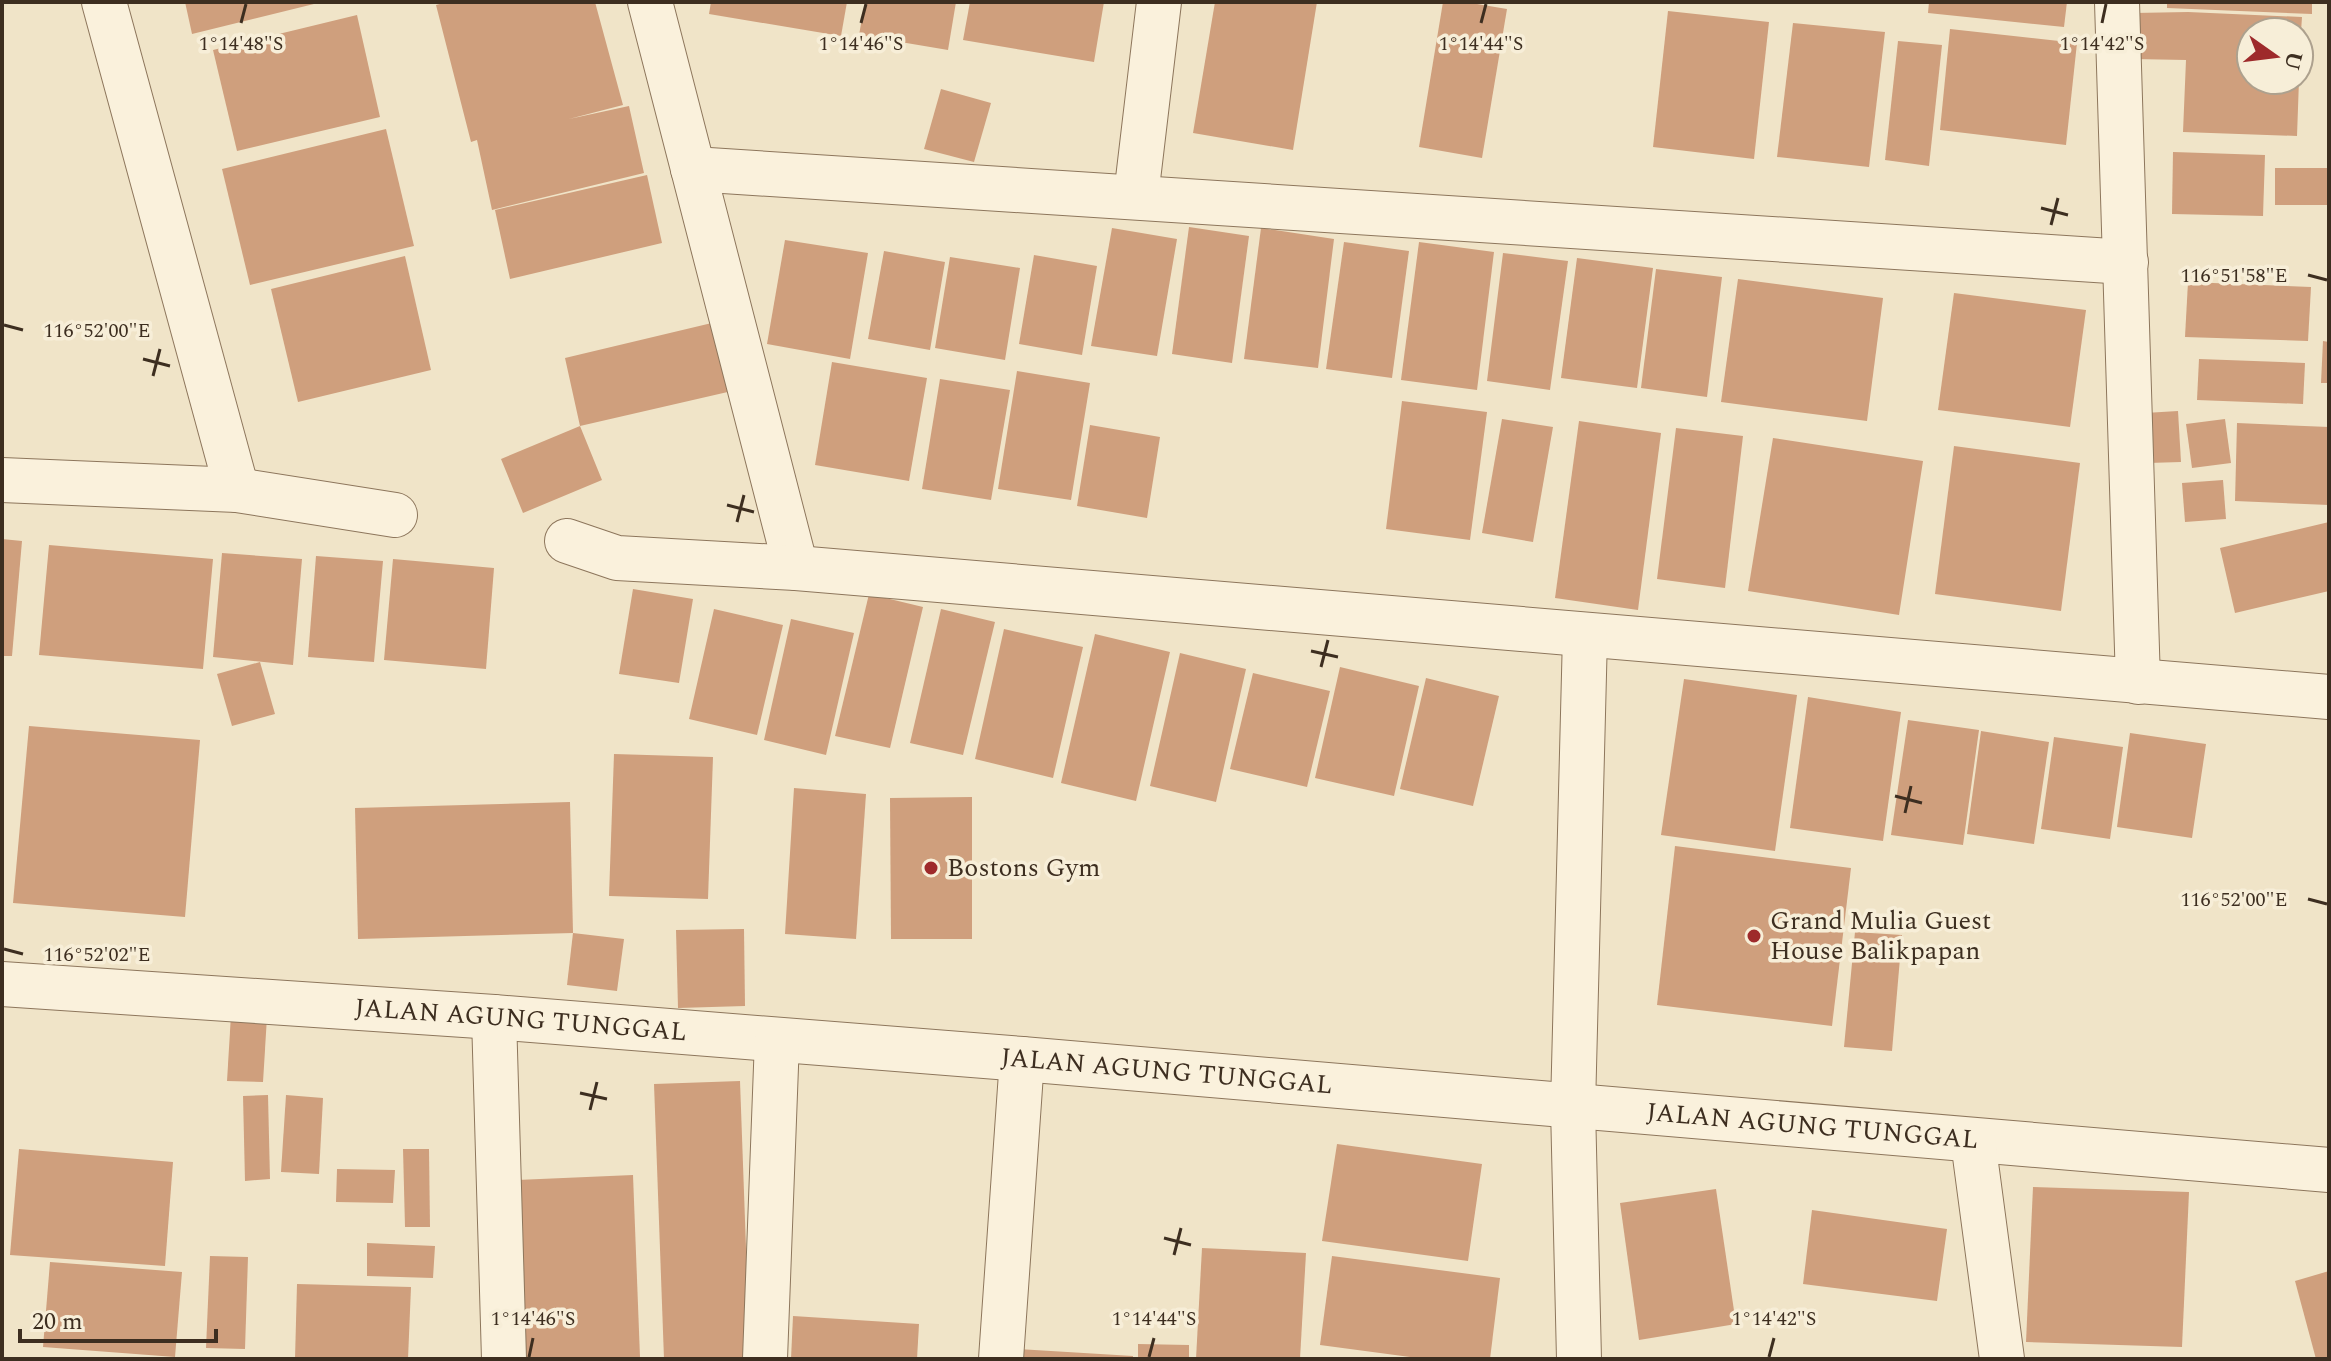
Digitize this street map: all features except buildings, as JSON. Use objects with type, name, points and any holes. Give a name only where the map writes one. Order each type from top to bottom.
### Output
[{"type":"street","points":[[104,2],[237,490]]},
{"type":"street","points":[[650,2],[796,568]]},
{"type":"street","points":[[1136,196],[1159,2]]},
{"type":"street","points":[[2117,2],[2138,682]]},
{"type":"street","points":[[693,169],[2126,262]]},
{"type":"street","points":[[4,470],[237,490],[395,515]]},
{"type":"street","points":[[567,541],[617,558],[796,568],[2329,697]]},
{"type":"street","points":[[1579,1359],[1573,1107],[1585,635]]},
{"type":"street","name":"JALAN AGUNG TUNGGAL","points":[[2,984],[494,1017],[1022,1059],[2329,1170]]},
{"type":"street","points":[[494,1017],[504,1359]]},
{"type":"street","points":[[765,1359],[777,1040]]},
{"type":"street","points":[[1001,1359],[1022,1059]]},
{"type":"street","points":[[1973,1141],[2002,1359]]},
{"type":"place","name":"Bostons Gym","points":[[931,868]]},
{"type":"place","name":"Grand Mulia Guest House Balikpapan","points":[[1754,936]]}]
